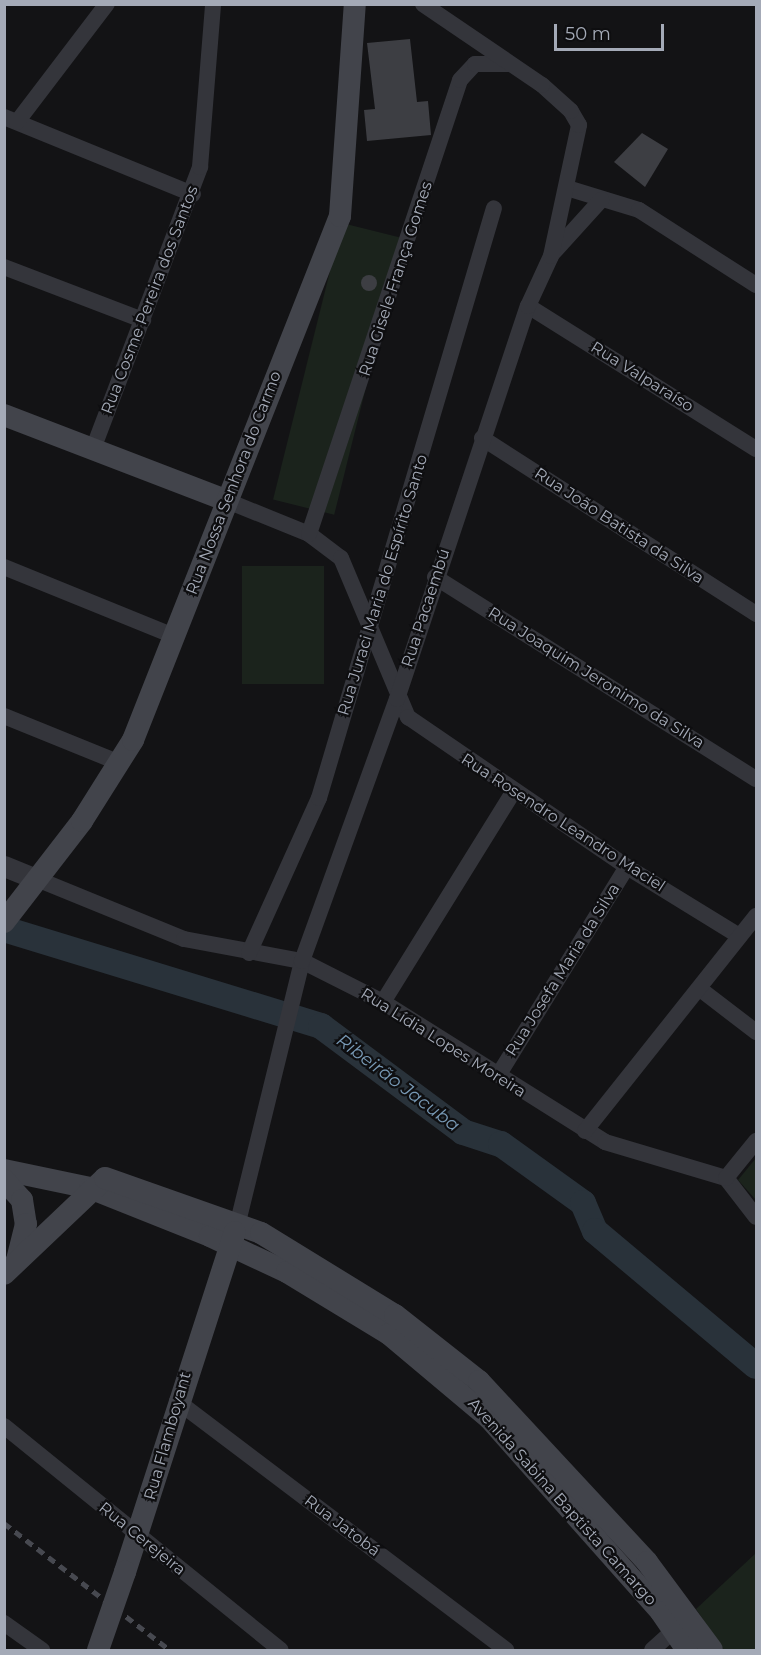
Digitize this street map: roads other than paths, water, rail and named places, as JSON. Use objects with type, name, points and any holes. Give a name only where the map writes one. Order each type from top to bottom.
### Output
[{"type":"main road","name":"Rua Nossa Senhora do Carmo","points":[[8,912],[37,879],[120,763],[174,636],[225,500],[340,216],[355,4]]},
{"type":"main road","points":[[4,415],[225,500]]},
{"type":"main road","points":[[195,488],[214,529]]},
{"type":"main road","points":[[4,1170],[90,1188]]},
{"type":"main road","name":"Avenida Sabina Baptista Camargo","points":[[687,1650],[513,1444],[438,1371],[368,1322],[230,1245],[90,1188],[100,1180],[114,1179],[238,1222],[395,1315],[452,1357],[506,1407],[647,1562],[712,1650]]},
{"type":"main road","points":[[4,1180],[22,1200],[26,1224],[11,1267]]},
{"type":"main road","points":[[11,1267],[90,1188]]},
{"type":"main road","name":"Rua Flamboyant","points":[[98,1650],[139,1537],[177,1401],[238,1222]]},
{"type":"street","points":[[107,4],[11,120],[193,194]]},
{"type":"street","name":"Rua Cosme Pereira dos Santos","points":[[93,450],[193,194],[200,167],[213,4]]},
{"type":"street","points":[[423,4],[513,64]]},
{"type":"street","name":"Rua Gisele França Gomes","points":[[309,534],[460,80],[475,64],[513,64]]},
{"type":"street","name":"Rua Pacaembú","points":[[238,1222],[302,961],[397,699],[435,577],[528,306],[551,256],[579,125],[556,97],[513,64]]},
{"type":"street","points":[[567,188],[639,210],[756,285]]},
{"type":"street","name":"Rua Pacaembú","points":[[551,256],[601,200]]},
{"type":"street","name":"Rua Juraci Maria do Espírito Santo","points":[[249,953],[319,798],[494,208]]},
{"type":"street","points":[[4,267],[143,320]]},
{"type":"street","name":"Rua Valparaíso","points":[[528,306],[756,449]]},
{"type":"street","name":"Rua João Batista da Silva","points":[[482,438],[756,614]]},
{"type":"street","name":"Rua Rosendro Leandro Maciel","points":[[225,500],[309,534],[341,558],[371,626],[397,699],[408,717],[627,867],[739,936]]},
{"type":"street","points":[[4,567],[174,636]]},
{"type":"street","name":"Rua Joaquim Jeronimo da Silva","points":[[435,577],[756,779]]},
{"type":"street","points":[[4,716],[120,763]]},
{"type":"street","points":[[383,1002],[514,791]]},
{"type":"street","points":[[4,866],[37,879]]},
{"type":"street","name":"Rua Josefa Maria da Silva","points":[[499,1074],[627,867]]},
{"type":"street","name":"Rua Lídia Lopes Moreira","points":[[37,879],[184,939],[249,953],[302,961],[383,1002],[605,1142],[726,1178]]},
{"type":"street","points":[[585,1131],[756,916]]},
{"type":"street","points":[[700,988],[756,1032]]},
{"type":"street","points":[[756,1141],[726,1178],[756,1217]]},
{"type":"street","name":"Rua Jatobá","points":[[177,1401],[506,1650]]},
{"type":"street","name":"Rua Cerejeira","points":[[4,1426],[281,1650]]},
{"type":"street","points":[[4,1623],[42,1650]]},
{"type":"street","points":[[652,1650],[673,1631]]},
{"type":"waterway","name":"Ribeirão Jacuba","points":[[4,929],[321,1026],[463,1132],[501,1144],[583,1203],[595,1231],[756,1366]]},
{"type":"railway","points":[[4,1523],[170,1650]]}]
